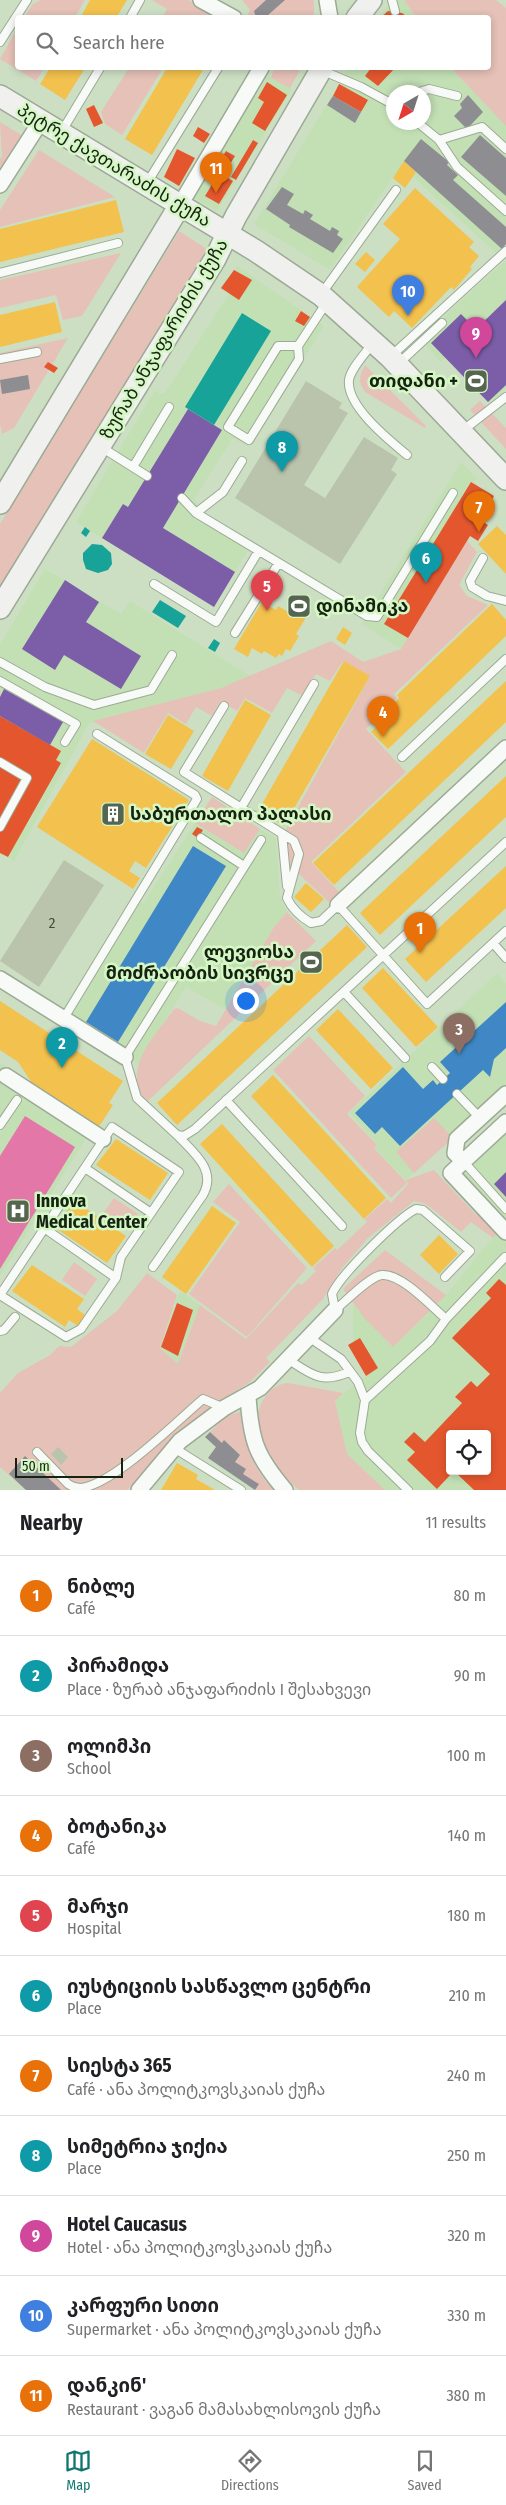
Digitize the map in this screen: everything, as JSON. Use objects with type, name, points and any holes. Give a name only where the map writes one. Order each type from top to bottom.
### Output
[{"type":"main road","points":[[359,15],[371,0]]},
{"type":"main road","name":"ზურაბ ანჯაფარიძის ქუჩა","points":[[0,608],[214,259],[320,70]]},
{"type":"main road","name":"პეტრე ქავთარაძის ქუჩა","points":[[0,96],[227,234],[324,298],[374,340],[506,479]]},
{"type":"main road","points":[[0,503],[180,206]]},
{"type":"street","points":[[201,0],[232,15]]},
{"type":"street","points":[[327,0],[330,15]]},
{"type":"street","points":[[180,206],[260,70]]},
{"type":"street","points":[[0,185],[5,169],[41,121]]},
{"type":"street","points":[[338,906],[506,748]]},
{"type":"street","points":[[0,979],[125,1057]]},
{"type":"street","points":[[2,1078],[103,1139]]},
{"type":"street","points":[[464,1162],[455,1153],[457,1139],[506,1094]]},
{"type":"street","points":[[506,1122],[452,1173],[506,1232]]},
{"type":"street","points":[[138,1490],[174,1448],[224,1408],[248,1396],[289,1360],[335,1310]]},
{"type":"street","points":[[248,1396],[252,1437],[269,1471],[285,1490]]},
{"type":"lane","points":[[17,15],[27,0]]},
{"type":"lane","points":[[132,15],[140,0]]},
{"type":"lane","points":[[217,0],[232,15]]},
{"type":"lane","points":[[392,0],[395,11]]},
{"type":"lane","points":[[0,42],[15,19]]},
{"type":"lane","points":[[61,133],[99,70]]},
{"type":"lane","points":[[146,185],[217,70]]},
{"type":"lane","points":[[323,70],[362,86],[386,100]]},
{"type":"lane","points":[[431,90],[457,96]]},
{"type":"lane","points":[[439,140],[482,127],[506,149]]},
{"type":"lane","points":[[427,130],[439,140],[457,167],[506,211]]},
{"type":"lane","points":[[298,346],[278,346],[228,427],[249,440],[298,359],[298,346],[324,298],[396,190]]},
{"type":"lane","points":[[0,273],[118,243]]},
{"type":"lane","points":[[394,360],[506,252]]},
{"type":"lane","points":[[394,360],[442,323]]},
{"type":"lane","points":[[374,340],[350,378],[349,388],[360,409],[376,430],[407,455]]},
{"type":"lane","points":[[0,359],[37,352]]},
{"type":"lane","points":[[462,431],[506,397]]},
{"type":"lane","points":[[133,467],[169,407]]},
{"type":"lane","points":[[99,446],[147,476]]},
{"type":"lane","points":[[196,513],[223,492],[242,461]]},
{"type":"lane","points":[[182,498],[196,513],[258,552],[366,616],[377,617],[452,493]]},
{"type":"lane","points":[[154,584],[216,622],[258,552]]},
{"type":"lane","points":[[483,558],[470,581],[472,587],[487,596],[506,601]]},
{"type":"lane","points":[[236,633],[278,564]]},
{"type":"lane","points":[[0,662],[45,687],[94,705],[150,690],[172,655]]},
{"type":"lane","points":[[402,756],[506,659]]},
{"type":"lane","points":[[0,682],[76,724],[65,742]]},
{"type":"lane","points":[[241,808],[314,684]]},
{"type":"lane","points":[[224,706],[184,772],[294,841],[299,854],[287,890]]},
{"type":"lane","points":[[64,1018],[197,799],[195,795],[97,734]]},
{"type":"lane","points":[[0,762],[27,778],[0,827]]},
{"type":"lane","points":[[282,834],[287,898],[291,907],[312,924],[321,921],[338,906],[427,1004],[506,931]]},
{"type":"lane","points":[[201,838],[244,866]]},
{"type":"lane","points":[[153,1267],[203,1195],[209,1182],[208,1173],[200,1160],[177,1135],[137,1098],[125,1057],[261,840]]},
{"type":"lane","points":[[177,1135],[188,1134],[506,842]]},
{"type":"lane","points":[[493,944],[506,958]]},
{"type":"lane","points":[[344,992],[405,1058]]},
{"type":"lane","points":[[432,1068],[443,1079]]},
{"type":"lane","points":[[457,1094],[480,1118]]},
{"type":"lane","points":[[0,1125],[18,1100]]},
{"type":"lane","points":[[226,1100],[342,1226]]},
{"type":"lane","points":[[112,1127],[178,1172],[121,1257],[116,1278],[81,1329],[66,1337],[0,1295],[85,1168],[112,1127]]},
{"type":"lane","points":[[464,1162],[506,1209]]},
{"type":"lane","points":[[85,1168],[151,1213]]},
{"type":"lane","points":[[445,1277],[470,1251],[423,1210],[416,1209],[382,1237],[342,1278],[332,1294],[335,1310],[374,1278],[382,1275],[394,1278],[410,1288],[446,1319]]},
{"type":"lane","points":[[44,1228],[116,1278]]},
{"type":"lane","points":[[365,1400],[430,1342],[446,1319],[505,1257]]},
{"type":"lane","points":[[0,1331],[4,1330],[15,1317]]},
{"type":"lane","points":[[310,1338],[341,1359],[363,1390],[365,1400],[360,1433],[362,1442],[368,1451],[408,1490]]},
{"type":"lane","points":[[289,1360],[317,1376],[334,1379],[349,1372]]},
{"type":"lane","points":[[37,1452],[68,1484],[74,1488],[88,1487],[125,1466],[203,1398],[224,1408]]},
{"type":"lane","points":[[174,1448],[241,1490]]},
{"type":"shaded area","points":[[41,0],[85,0],[76,15],[25,15],[33,4]]},
{"type":"shaded area","points":[[152,0],[188,0],[214,15],[163,15],[167,9]]},
{"type":"shaded area","points":[[242,0],[314,0],[314,15],[248,15],[250,10]]},
{"type":"shaded area","points":[[391,0],[404,0],[415,15],[382,15]]},
{"type":"shaded area","points":[[404,0],[496,0],[506,8],[506,126],[453,70],[491,70],[491,15],[415,15]]},
{"type":"shaded area","points":[[15,32],[15,68],[0,59]]},
{"type":"shaded area","points":[[18,70],[43,70],[36,81]]},
{"type":"shaded area","points":[[128,70],[162,70],[122,135],[105,124],[101,112]]},
{"type":"shaded area","points":[[273,70],[300,70],[290,88],[271,78]]},
{"type":"shaded area","points":[[348,70],[453,70],[506,126],[506,250],[497,254],[413,177],[405,187],[392,178],[330,270],[254,224]]},
{"type":"shaded area","points":[[268,76],[292,89],[217,211],[193,197]]},
{"type":"shaded area","points":[[0,122],[23,136],[0,168],[0,158],[2,157]]},
{"type":"shaded area","points":[[39,150],[115,197],[0,227],[0,210]]},
{"type":"shaded area","points":[[179,231],[207,249],[0,587],[0,524]]},
{"type":"shaded area","points":[[121,253],[82,316],[63,320],[56,295],[0,308],[0,280]]},
{"type":"shaded area","points":[[506,260],[506,388],[490,403],[446,358],[441,362],[419,339]]},
{"type":"shaded area","points":[[237,266],[324,326],[249,447],[233,438],[194,499],[208,516],[252,543],[214,607],[76,522],[155,390],[161,394],[165,393],[229,294],[220,288]]},
{"type":"shaded area","points":[[68,338],[14,428],[2,434],[0,424],[0,353]]},
{"type":"shaded area","points":[[365,365],[426,426],[425,428],[365,392],[360,378]]},
{"type":"shaded area","points":[[480,401],[506,428],[506,449],[470,410]]},
{"type":"shaded area","points":[[461,462],[477,478],[473,483],[494,496],[401,649],[362,624]]},
{"type":"shaded area","points":[[467,541],[477,552],[459,585],[467,596],[488,605],[394,694],[397,698],[366,729],[406,772],[311,862],[342,895],[332,905],[281,857],[279,842],[370,676],[343,661],[330,681],[316,674],[303,696],[287,688],[272,713],[245,698],[237,711],[221,701],[212,716],[196,707],[186,724],[168,713],[144,753],[93,721],[221,688],[331,641],[363,662],[401,649]]},
{"type":"shaded area","points":[[45,569],[121,614],[130,601],[250,676],[221,688],[89,724],[14,861],[0,853],[0,644]]},
{"type":"shaded area","points":[[212,797],[260,829],[244,853],[195,823]]},
{"type":"shaded area","points":[[195,823],[244,853],[260,829],[276,838],[280,897],[287,912],[274,927],[227,1010],[186,987],[138,1064],[59,1015],[132,897],[143,904]]},
{"type":"shaded area","points":[[287,912],[316,941],[147,1102],[139,1090],[137,1078],[138,1065],[143,1053],[158,1030],[174,1009],[178,1008],[200,1021],[216,1026],[274,927]]},
{"type":"shaded area","points":[[497,973],[506,984],[506,1087],[406,1180],[375,1148],[378,1145],[349,1113]]},
{"type":"shaded area","points":[[309,1036],[365,1096],[347,1114],[377,1145],[374,1148],[407,1183],[391,1198],[273,1070]]},
{"type":"shaded area","points":[[0,1063],[15,1072],[14,1075],[87,1137],[0,1276]]},
{"type":"shaded area","points":[[434,1118],[453,1138],[414,1173],[396,1152]]},
{"type":"shaded area","points":[[506,1132],[506,1490],[385,1490],[347,1454],[335,1400],[366,1376],[348,1345],[353,1342],[353,1304],[393,1347],[446,1295],[496,1233],[470,1208],[482,1197],[462,1175]]},
{"type":"shaded area","points":[[434,1170],[476,1215],[478,1214],[497,1233],[493,1238],[471,1222],[461,1232],[426,1204],[414,1201],[368,1238],[342,1268],[323,1299],[266,1358],[270,1362],[250,1382],[225,1398],[177,1437],[127,1490],[26,1490],[0,1467],[0,1393],[18,1373],[50,1355],[59,1346],[71,1347],[117,1311],[147,1273],[177,1295],[160,1348],[178,1364],[200,1305],[246,1339],[298,1283],[302,1285],[316,1271],[313,1268],[335,1248],[337,1250],[367,1222],[365,1219],[387,1199],[391,1203],[408,1184],[406,1180]]},
{"type":"shaded area","points":[[229,1184],[307,1268],[247,1337],[189,1294],[240,1222],[213,1202]]},
{"type":"shaded area","points":[[114,1198],[138,1214],[126,1231],[102,1215]]},
{"type":"shaded area","points":[[385,1250],[446,1295],[393,1347],[365,1319],[343,1289]]},
{"type":"shaded area","points":[[74,1262],[97,1279],[85,1296],[62,1280]]},
{"type":"shaded area","points":[[180,1291],[200,1305],[178,1364],[160,1348]]},
{"type":"shaded area","points":[[288,1383],[343,1393],[335,1401],[347,1454],[385,1490],[299,1490],[278,1472],[264,1449],[258,1431],[258,1414],[265,1397],[278,1386]]},
{"type":"shaded area","points":[[240,1412],[250,1454],[260,1473],[275,1490],[255,1490],[259,1484],[243,1474],[235,1462],[240,1455],[225,1441],[222,1443],[210,1432],[226,1416]]},
{"type":"building: Homes","points":[[90,0],[127,0],[118,15],[82,15]]},
{"type":"building: Homes","points":[[49,70],[84,70],[65,100],[40,84]]},
{"type":"building: Homes","points":[[166,70],[203,70],[152,155],[125,139]]},
{"type":"building: Homes","points":[[404,161],[416,172],[405,188],[393,178]]},
{"type":"building: Homes","points":[[415,188],[474,242],[469,247],[479,256],[470,267],[472,269],[454,290],[451,287],[412,328],[394,311],[389,317],[357,287],[400,239],[383,224]]},
{"type":"building: Homes","points":[[116,200],[124,232],[0,262],[0,229]]},
{"type":"building: Homes","points":[[366,252],[375,260],[365,272],[355,264]]},
{"type":"building: Homes","points":[[55,302],[62,332],[0,347],[0,315]]},
{"type":"building: Homes","points":[[497,526],[506,535],[506,574],[478,544]]},
{"type":"building: Homes","points":[[296,597],[308,604],[304,611],[308,614],[296,634],[299,636],[290,651],[286,649],[282,656],[279,654],[276,658],[264,651],[262,654],[252,648],[248,657],[234,649],[262,602],[276,610],[278,606],[288,612]]},
{"type":"building: Homes","points":[[492,604],[506,620],[506,636],[388,749],[371,732],[381,722],[378,719],[399,698],[397,695]]},
{"type":"building: Homes","points":[[343,627],[352,633],[345,645],[336,639]]},
{"type":"building: Homes","points":[[344,661],[370,676],[284,826],[258,811]]},
{"type":"building: Homes","points":[[506,681],[506,722],[334,885],[313,863]]},
{"type":"building: Homes","points":[[245,700],[271,715],[228,791],[202,776]]},
{"type":"building: Homes","points":[[168,715],[194,731],[171,769],[145,754]]},
{"type":"building: Homes","name":"საბურთალო პალასი","points":[[92,739],[189,800],[146,868],[135,861],[129,871],[140,878],[133,889],[37,827]]},
{"type":"building: Homes","points":[[506,776],[506,817],[380,935],[360,913]]},
{"type":"building: Homes","points":[[506,866],[506,908],[426,982],[405,959]]},
{"type":"building: Homes","points":[[306,883],[324,899],[311,912],[294,897]]},
{"type":"building: Homes","points":[[347,925],[367,947],[177,1125],[157,1103]]},
{"type":"building: Homes","points":[[383,968],[438,1027],[416,1047],[362,988]]},
{"type":"building: Homes","points":[[0,1001],[123,1081],[109,1103],[113,1105],[98,1128],[34,1086],[18,1062],[0,1050]]},
{"type":"building: Homes","points":[[338,1009],[393,1068],[371,1089],[316,1030]]},
{"type":"building: Homes","points":[[273,1075],[386,1198],[364,1219],[251,1096]]},
{"type":"building: Homes","points":[[222,1124],[334,1246],[312,1267],[200,1144]]},
{"type":"building: Homes","points":[[116,1139],[168,1173],[150,1200],[96,1165]]},
{"type":"building: Homes","points":[[75,1201],[126,1236],[107,1263],[54,1227]]},
{"type":"building: Homes","points":[[212,1206],[236,1223],[186,1294],[162,1277]]},
{"type":"building: Homes","points":[[439,1235],[458,1254],[439,1274],[420,1255]]},
{"type":"building: Homes","points":[[32,1265],[84,1299],[77,1309],[85,1315],[78,1326],[69,1320],[65,1327],[12,1291]]},
{"type":"building: Homes","points":[[177,1463],[198,1475],[196,1479],[215,1490],[161,1490]]},
{"type":"building: Shops","points":[[388,11],[405,15],[383,15]]},
{"type":"building: Shops","points":[[370,70],[393,70],[378,86],[365,76]]},
{"type":"building: Shops","points":[[267,82],[287,95],[265,131],[252,123],[264,102],[258,98]]},
{"type":"building: Shops","points":[[339,84],[368,100],[361,112],[333,96]]},
{"type":"building: Shops","points":[[94,105],[103,123],[94,127],[86,109]]},
{"type":"building: Shops","points":[[198,127],[210,134],[204,143],[193,136]]},
{"type":"building: Shops","points":[[253,140],[258,143],[236,180],[231,177]]},
{"type":"building: Shops","points":[[177,149],[195,158],[179,186],[164,177]]},
{"type":"building: Shops","points":[[226,151],[235,156],[224,174],[215,169]]},
{"type":"building: Shops","points":[[219,173],[233,181],[219,204],[205,196]]},
{"type":"building: Shops","points":[[234,270],[252,280],[239,300],[221,288]]},
{"type":"building: Shops","points":[[301,311],[310,317],[304,326],[295,321]]},
{"type":"building: Shops","points":[[48,362],[58,368],[54,373],[44,367]]},
{"type":"building: Shops","points":[[471,482],[494,496],[480,520],[488,525],[478,541],[470,536],[408,638],[384,624]]},
{"type":"building: Shops","points":[[0,716],[61,751],[56,760],[61,763],[8,857],[0,853]]},
{"type":"building: Shops","points":[[197,827],[203,830],[198,838],[192,834]]},
{"type":"building: Shops","points":[[499,1279],[506,1285],[506,1490],[474,1490],[458,1475],[491,1475],[491,1430],[446,1430],[446,1475],[450,1475],[437,1489],[407,1460],[415,1452],[404,1442],[414,1432],[425,1442],[462,1403],[455,1397],[471,1381],[477,1387],[490,1374],[452,1338],[491,1298],[486,1293]]},
{"type":"building: Shops","points":[[177,1303],[193,1310],[178,1356],[161,1347]]},
{"type":"building: Shops","points":[[360,1338],[378,1368],[366,1376],[348,1345]]},
{"type":"building: Offices","points":[[506,300],[506,385],[488,402],[431,343],[461,314],[476,329]]},
{"type":"building: Offices","points":[[188,409],[222,430],[163,528],[235,572],[214,607],[102,538],[123,504],[128,507]]},
{"type":"building: Offices","points":[[65,580],[99,602],[86,622],[141,656],[121,689],[64,655],[55,670],[22,649]]},
{"type":"building: Offices","points":[[4,689],[63,722],[50,745],[0,716],[0,697]]},
{"type":"building: Offices","points":[[506,1172],[506,1197],[494,1184]]},
{"type":"building: Schools","points":[[193,846],[226,866],[118,1042],[86,1022]]},
{"type":"building: Schools","points":[[506,1002],[506,1048],[494,1059],[490,1077],[483,1070],[400,1146],[382,1127],[375,1134],[355,1113],[403,1067],[423,1089],[433,1080],[437,1085],[450,1073],[440,1062]]},
{"type":"building: Health","name":"Innova Medical Center","points":[[25,1116],[75,1147],[0,1269],[0,1156]]},
{"type":"building: Public","points":[[242,313],[271,331],[214,425],[185,407]]},
{"type":"building: Public","points":[[85,527],[90,531],[86,537],[81,533]]},
{"type":"building: Public","points":[[92,544],[102,545],[111,553],[112,564],[108,570],[98,573],[86,569],[83,553]]},
{"type":"building: Public","points":[[160,600],[186,616],[178,628],[152,612]]},
{"type":"building: Public","points":[[214,639],[220,643],[215,652],[208,648]]},
{"type":"building: Industry","points":[[266,0],[285,0],[268,15],[255,15],[254,11]]},
{"type":"building: Industry","points":[[468,95],[483,112],[467,129],[454,116],[462,108],[460,104]]},
{"type":"building: Industry","points":[[333,96],[361,112],[355,123],[327,105]]},
{"type":"building: Industry","points":[[480,135],[506,158],[506,196],[461,157]]},
{"type":"building: Industry","points":[[421,139],[449,162],[447,165],[458,175],[453,180],[506,227],[506,244],[502,249],[404,161]]},
{"type":"building: Industry","points":[[282,187],[294,194],[287,205],[303,214],[305,210],[313,215],[310,219],[330,231],[332,227],[339,231],[337,235],[343,239],[333,253],[289,227],[290,225],[266,209]]},
{"type":"building: Industry","points":[[28,375],[30,389],[2,394],[0,380]]},
{"type":"building: Industry","points":[[210,1432],[222,1443],[224,1440],[240,1455],[235,1462],[246,1469],[243,1474],[259,1484],[255,1490],[208,1458],[216,1447],[205,1437]]},
{"type":"building: Industry","points":[[25,1456],[61,1490],[26,1490],[9,1474]]},
{"type":"building: Other","points":[[306,381],[342,403],[339,408],[348,413],[304,485],[325,498],[364,437],[398,458],[391,470],[397,474],[340,564],[235,498]]},
{"type":"building: Other","points":[[64,860],[104,885],[39,987],[0,961]]},
{"type":"building: Other","points":[[58,1447],[68,1457],[61,1465],[51,1454]]},
{"type":"place","name":"დანკინ'","points":[[216,193]]},
{"type":"place","name":"კარფური სითი","points":[[408,316]]},
{"type":"place","name":"Hotel Caucasus","points":[[476,358]]},
{"type":"place","name":"თიდანი +","points":[[476,381]]},
{"type":"place","name":"სიმეტრია ჯიქია","points":[[282,472]]},
{"type":"place","name":"სიესტა 365","points":[[479,532]]},
{"type":"place","name":"იუსტიციის სასწავლო ცენტრი","points":[[426,583]]},
{"type":"place","name":"დინამიკა","points":[[299,606]]},
{"type":"place","name":"მარჯი","points":[[267,611]]},
{"type":"place","name":"ბოტანიკა","points":[[383,737]]},
{"type":"place","name":"საბურთალო პალასი","points":[[113,814]]},
{"type":"place","name":"ნიბლე","points":[[420,953]]},
{"type":"place","name":"ლევიოსა მოძრაობის სივრცე","points":[[311,962]]},
{"type":"place","name":"ოლიმპი","points":[[459,1054]]},
{"type":"place","name":"პირამიდა","points":[[62,1068]]},
{"type":"place","name":"Innova Medical Center","points":[[18,1211]]}]
